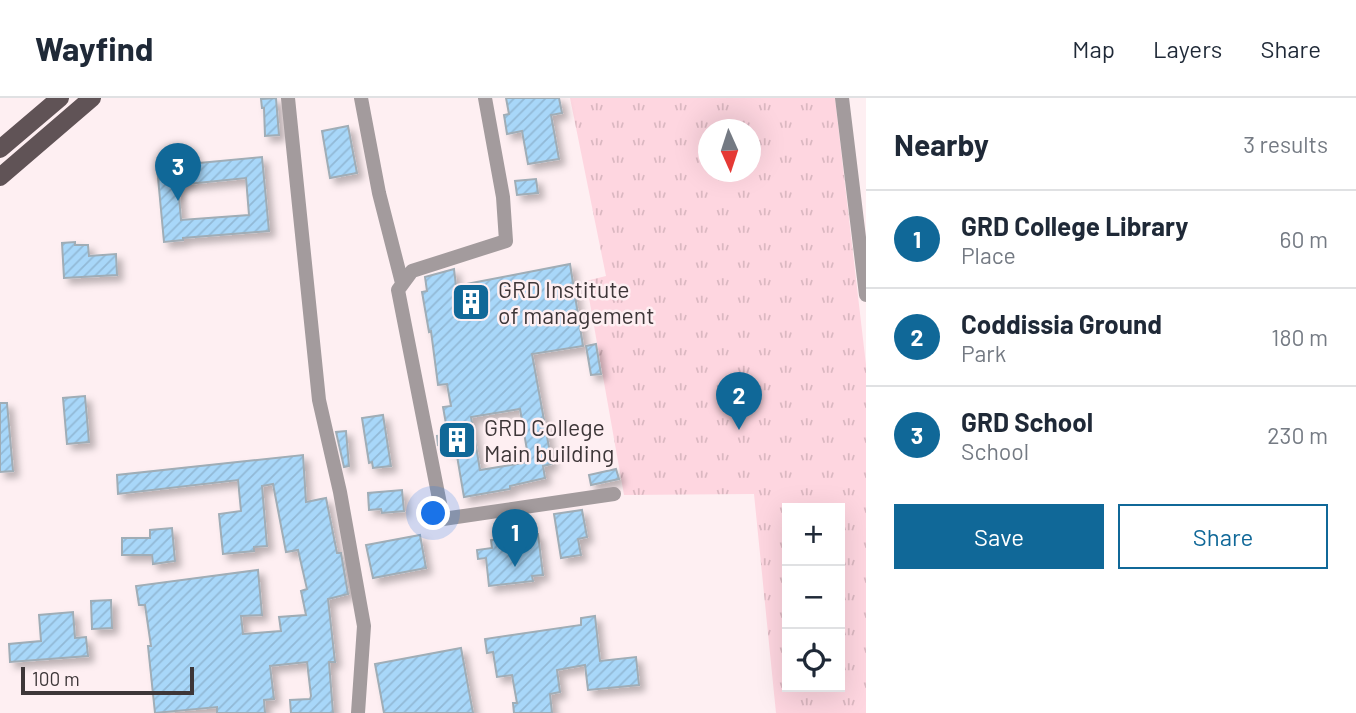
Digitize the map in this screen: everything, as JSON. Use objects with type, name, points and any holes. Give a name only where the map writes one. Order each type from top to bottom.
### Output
[{"type":"main road","points":[[0,149],[60,98]]},
{"type":"main road","points":[[0,177],[92,98]]},
{"type":"street","points":[[288,98],[319,400],[340,492],[364,626],[358,713]]},
{"type":"street","points":[[361,98],[379,193],[402,284]]},
{"type":"street","points":[[485,98],[503,197],[506,241],[412,271],[398,290],[443,519],[614,494]]},
{"type":"street","points":[[842,98],[866,295]]},
{"type":"green space","points":[[570,98],[835,98],[866,365],[866,713],[776,713],[754,494],[624,495],[586,281],[606,276]]},
{"type":"building","points":[[276,98],[279,135],[265,136],[261,99]]},
{"type":"building","points":[[506,98],[559,98],[562,113],[551,115],[559,159],[528,164],[522,131],[507,134],[504,115],[509,114]]},
{"type":"building","points":[[348,126],[357,173],[330,178],[322,131]]},
{"type":"building","points":[[262,157],[269,231],[164,242],[157,167]],"holes":[[[246,178],[249,215],[181,220],[178,185]]]},
{"type":"building","points":[[536,179],[538,193],[517,195],[515,181]]},
{"type":"building","points":[[75,242],[75,245],[88,245],[89,256],[116,254],[117,275],[64,278],[62,243]]},
{"type":"building","points":[[570,264],[583,346],[532,354],[552,464],[543,466],[545,478],[510,486],[510,489],[464,497],[456,450],[448,451],[447,443],[438,445],[437,436],[448,435],[443,407],[451,406],[447,384],[438,385],[431,331],[429,332],[422,292],[427,291],[425,277],[454,269],[456,286]],"holes":[[[520,409],[529,462],[480,470],[471,417]]]},
{"type":"building","points":[[596,344],[601,374],[591,375],[586,346]]},
{"type":"building","points":[[85,396],[89,442],[67,444],[63,398]]},
{"type":"building","points":[[0,403],[7,403],[13,471],[0,472]]},
{"type":"building","points":[[383,415],[391,466],[373,468],[372,462],[369,463],[362,418]]},
{"type":"building","points":[[346,431],[349,466],[344,467],[336,432]]},
{"type":"building","points":[[303,455],[306,502],[326,498],[337,553],[341,553],[348,594],[328,599],[335,662],[329,662],[333,713],[291,713],[290,700],[310,699],[311,696],[307,662],[270,666],[274,699],[264,700],[265,713],[217,713],[217,707],[155,713],[148,646],[151,646],[145,605],[139,605],[136,586],[258,570],[262,615],[241,616],[243,634],[281,631],[279,617],[306,615],[301,591],[307,589],[298,550],[286,552],[273,484],[262,486],[267,546],[254,547],[254,551],[223,554],[219,514],[241,511],[238,480],[118,494],[117,475]]},
{"type":"building","points":[[616,469],[619,479],[591,485],[589,475]]},
{"type":"building","points":[[402,490],[404,511],[382,513],[381,509],[369,510],[368,493]]},
{"type":"building","points":[[582,510],[587,537],[578,539],[581,555],[561,558],[554,514]]},
{"type":"building","points":[[172,528],[175,561],[153,564],[152,555],[122,555],[122,538],[150,538],[150,530]]},
{"type":"building","points":[[538,534],[543,575],[532,576],[533,581],[489,586],[486,558],[478,559],[477,550],[492,548],[491,540]]},
{"type":"building","points":[[420,535],[426,568],[373,578],[366,545]]},
{"type":"building","points":[[111,600],[112,628],[92,629],[91,601]]},
{"type":"building","points":[[73,612],[75,638],[86,637],[88,656],[10,662],[9,644],[41,641],[39,615]]},
{"type":"building","points":[[595,616],[600,661],[636,657],[639,685],[588,690],[585,665],[557,670],[560,692],[550,694],[552,713],[514,713],[513,703],[517,703],[512,675],[497,677],[493,652],[487,653],[485,639],[581,625],[581,618]]},
{"type":"building","points":[[461,648],[473,713],[384,713],[375,664]]},
{"type":"place","name":"GRD School","points":[[178,201]]},
{"type":"place","name":"GRD Institute of management","points":[[471,302]]},
{"type":"place","name":"Coddissia Ground","points":[[739,430]]},
{"type":"place","name":"GRD College Main building","points":[[457,440]]},
{"type":"place","name":"GRD College Library","points":[[515,567]]}]
